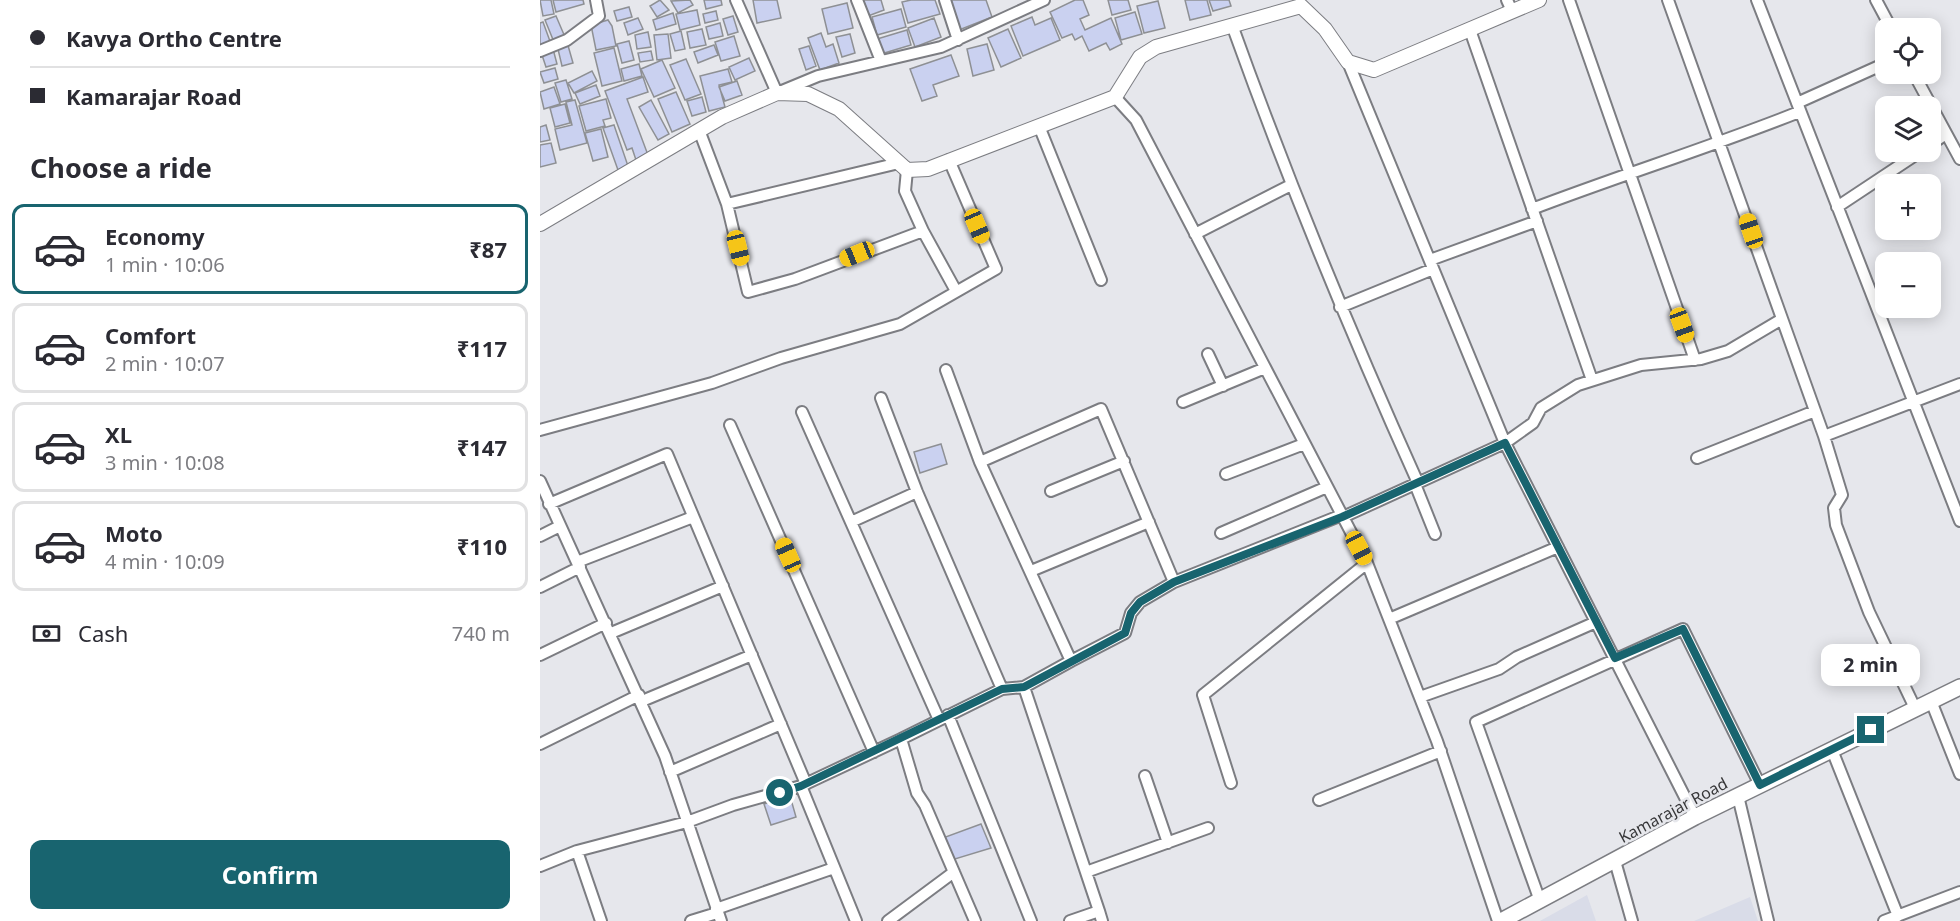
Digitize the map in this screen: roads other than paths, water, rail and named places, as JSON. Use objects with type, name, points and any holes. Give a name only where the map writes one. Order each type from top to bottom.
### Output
[{"type":"main road","name":"Kamarajar Road","points":[[1500,921],[1695,817],[1960,687]]},
{"type":"street","points":[[540,51],[567,40],[599,16],[596,0]]},
{"type":"street","points":[[736,0],[777,93]]},
{"type":"street","points":[[857,0],[881,61]]},
{"type":"street","points":[[945,0],[958,40]]},
{"type":"street","points":[[1348,62],[1374,70],[1470,30],[1510,6],[1539,0]]},
{"type":"street","points":[[1569,0],[1695,360]]},
{"type":"street","points":[[1668,0],[1824,436],[1842,495],[1834,508],[1836,525],[1869,612],[1915,708]]},
{"type":"street","points":[[1757,0],[1960,521]]},
{"type":"street","points":[[1876,0],[1886,18]]},
{"type":"street","points":[[540,224],[722,117],[818,76],[958,40],[1041,1]]},
{"type":"street","points":[[727,204],[903,166],[927,169],[1115,97],[1140,57],[1156,47],[1301,3],[1325,29],[1348,62],[1505,443],[1695,817]]},
{"type":"street","points":[[1232,25],[1291,185],[1340,307],[1417,484],[1435,534]]},
{"type":"street","points":[[1470,30],[1592,380]]},
{"type":"street","points":[[1532,209],[1629,172],[1720,143],[1875,68]]},
{"type":"street","points":[[1919,84],[1960,159]]},
{"type":"street","points":[[777,93],[808,94],[839,109],[903,166],[905,191],[923,231],[956,291]]},
{"type":"street","points":[[1115,97],[1136,120],[1367,563],[1441,752],[1500,921]]},
{"type":"street","points":[[1039,126],[1101,280]]},
{"type":"street","points":[[699,130],[727,204],[748,292],[795,279],[923,231]]},
{"type":"street","points":[[1941,137],[1946,134]]},
{"type":"street","points":[[540,429],[712,383],[781,358],[900,324],[996,269],[949,160]]},
{"type":"street","points":[[1837,207],[1905,162]]},
{"type":"street","points":[[1195,234],[1291,185]]},
{"type":"street","points":[[1340,307],[1431,264],[1536,222]]},
{"type":"street","points":[[540,866],[577,851],[687,822],[733,805],[804,785],[1002,689],[1024,687],[1125,633],[1131,613],[1140,602],[1174,582],[1342,516],[1505,443],[1533,423],[1541,408],[1578,385],[1641,365],[1695,360],[1728,351],[1782,319]]},
{"type":"street","points":[[1208,354],[1222,386]]},
{"type":"street","points":[[1182,402],[1265,368]]},
{"type":"street","points":[[946,370],[980,462],[1071,661]]},
{"type":"street","points":[[1824,436],[1960,384]]},
{"type":"street","points":[[881,398],[917,492],[1002,689]]},
{"type":"street","points":[[980,462],[1101,409],[1174,582]]},
{"type":"street","points":[[1697,458],[1815,411]]},
{"type":"street","points":[[802,412],[943,718],[1031,921]]},
{"type":"street","points":[[730,425],[874,752]]},
{"type":"street","points":[[1226,474],[1304,444]]},
{"type":"street","points":[[549,504],[667,454],[781,724],[856,921]]},
{"type":"street","points":[[1051,491],[1124,461]]},
{"type":"street","points":[[540,481],[640,698],[670,772],[718,914]]},
{"type":"street","points":[[1221,533],[1327,487]]},
{"type":"street","points":[[851,522],[917,492]]},
{"type":"street","points":[[540,587],[578,565],[693,517]]},
{"type":"street","points":[[1031,571],[1149,522]]},
{"type":"street","points":[[540,536],[560,526]]},
{"type":"street","points":[[1389,619],[1558,547]]},
{"type":"street","points":[[1231,783],[1203,695],[1367,563]]},
{"type":"street","points":[[540,655],[723,586]]},
{"type":"street","points":[[1420,697],[1499,669],[1516,657],[1596,622]]},
{"type":"street","points":[[1540,901],[1476,722],[1683,629],[1760,785]]},
{"type":"street","points":[[540,744],[640,698],[752,655]]},
{"type":"street","points":[[1024,687],[1100,916],[1070,921]]},
{"type":"street","points":[[1931,701],[1960,774]]},
{"type":"street","points":[[670,772],[781,724]]},
{"type":"street","points":[[901,739],[917,793],[975,921]]},
{"type":"street","points":[[1832,750],[1898,916]]},
{"type":"street","points":[[1319,800],[1441,752]]},
{"type":"street","points":[[1145,776],[1168,843]]},
{"type":"street","points":[[1738,796],[1768,921]]},
{"type":"street","points":[[1086,872],[1208,828]]},
{"type":"street","points":[[577,851],[601,921]]},
{"type":"street","points":[[540,852],[553,859]]},
{"type":"street","points":[[1615,861],[1632,921]]},
{"type":"street","points":[[691,921],[718,914],[834,868]]},
{"type":"street","points":[[888,921],[954,872]]},
{"type":"street","points":[[1884,921],[1960,892]]}]
